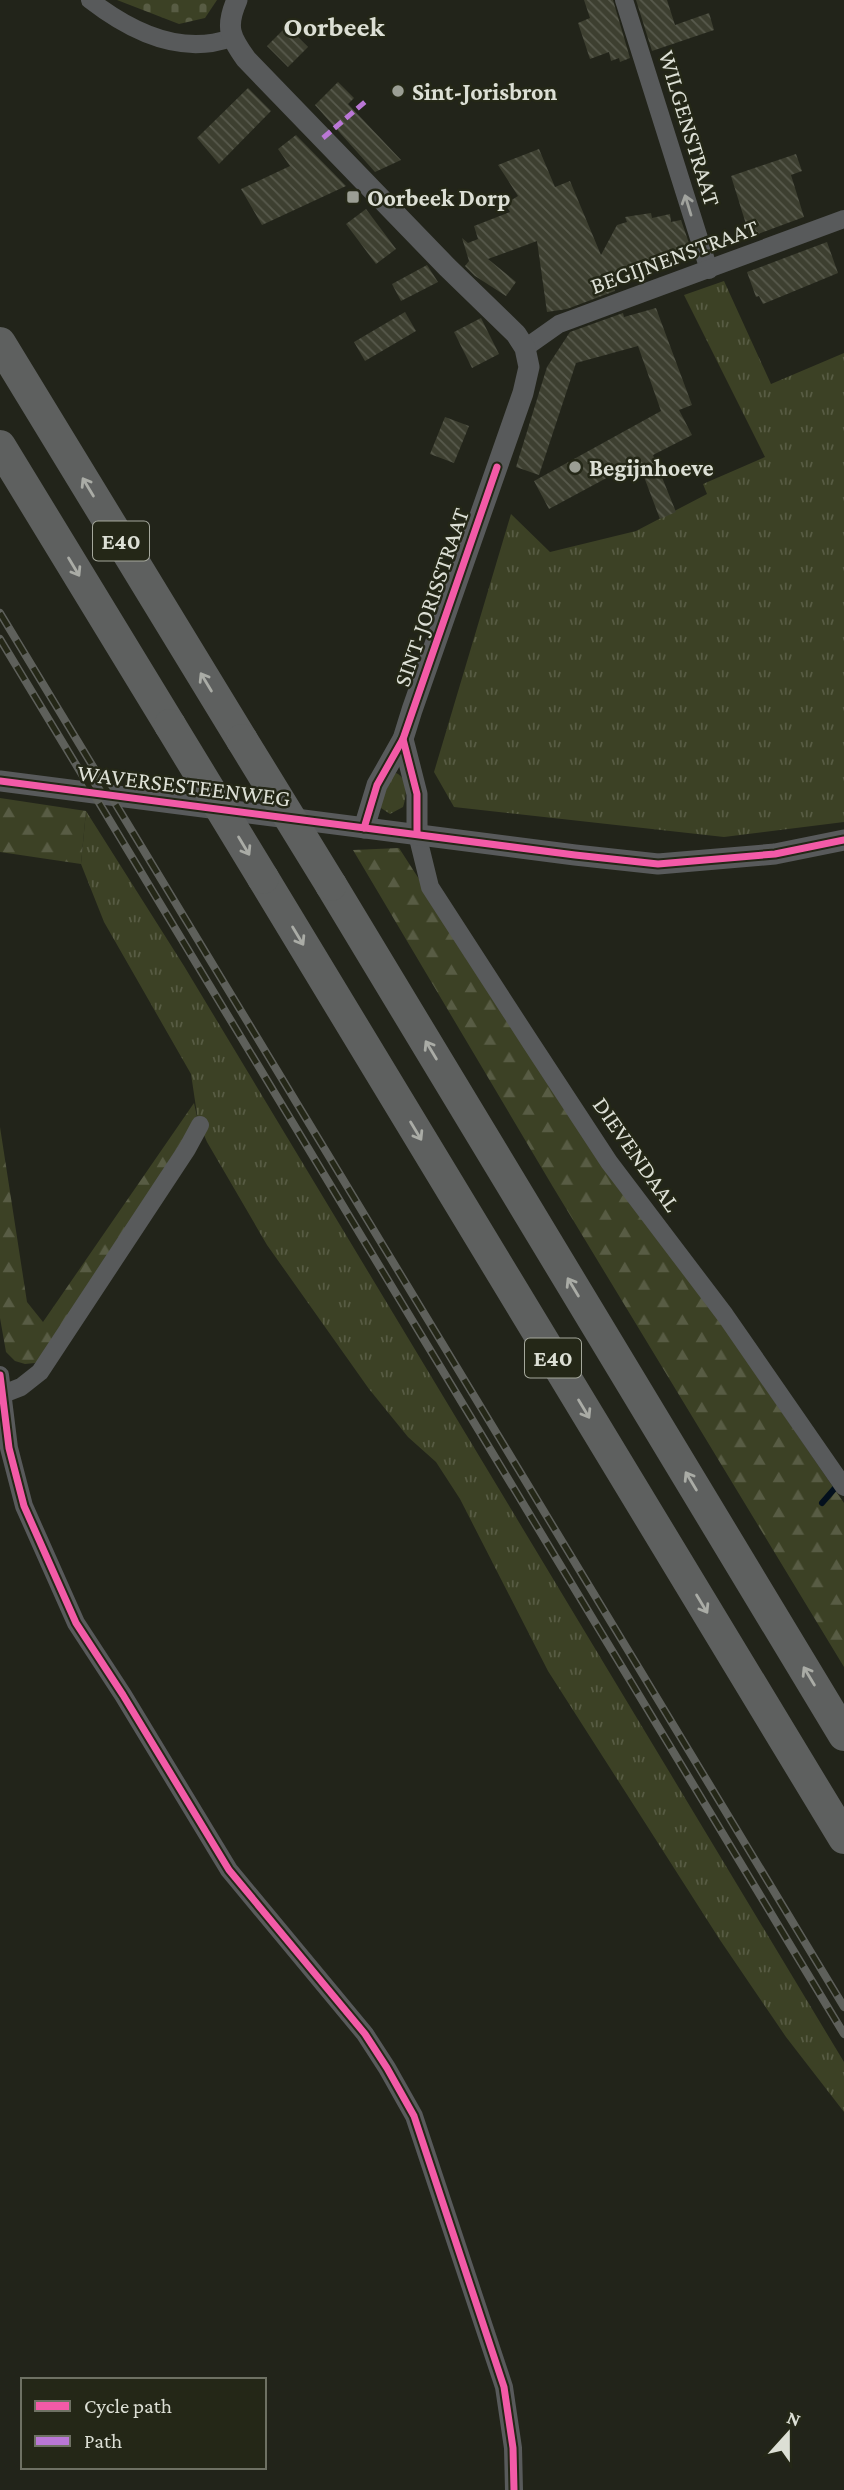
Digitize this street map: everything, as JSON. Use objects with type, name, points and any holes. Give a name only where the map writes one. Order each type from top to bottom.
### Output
[{"type":"highway","name":"E40","points":[[0,343],[844,1735]]},
{"type":"highway","name":"E40","points":[[0,446],[844,1838]]},
{"type":"street","points":[[90,0],[132,27],[172,42],[200,45],[231,38]]},
{"type":"street","points":[[237,0],[230,24],[231,38],[246,59],[447,267],[516,334],[525,348]]},
{"type":"street","name":"WILGENSTRAAT","points":[[624,0],[709,270]]},
{"type":"street","name":"BEGIJNENSTRAAT","points":[[525,348],[559,324],[844,219]]},
{"type":"street","name":"SINT-JORISSTRAAT","points":[[364,828],[377,785],[403,739],[523,393],[530,367],[525,348]]},
{"type":"street","points":[[403,739],[417,794],[417,834]]},
{"type":"street","name":"WAVERSESTEENWEG","points":[[0,781],[658,864],[775,854],[844,840]]},
{"type":"street","name":"DIEVENDAAL","points":[[417,834],[430,887],[538,1054],[609,1162],[725,1315],[844,1487]]},
{"type":"street","points":[[4,1394],[21,1387],[40,1372],[187,1150],[200,1125]]},
{"type":"street","points":[[0,1375],[9,1448],[24,1506],[76,1623],[229,1870],[365,2034],[414,2116],[504,2387],[513,2448],[514,2490]]},
{"type":"green space","points":[[117,0],[217,0],[205,18],[179,24]]},
{"type":"green space","points":[[724,281],[771,384],[844,353],[844,822],[724,837],[454,807],[434,772],[511,514],[550,552],[636,531],[707,494],[703,484],[765,457],[684,295]]},
{"type":"green space","points":[[396,773],[405,783],[405,797],[403,807],[390,814],[381,808],[381,798],[385,784]]},
{"type":"green space","points":[[0,798],[86,811],[81,864],[0,852]]},
{"type":"green space","points":[[86,811],[184,966],[844,2062],[844,2112],[786,2037],[720,1940],[548,1671],[460,1499],[436,1462],[408,1437],[369,1389],[267,1245],[207,1142],[198,1121],[191,1074],[104,922],[81,864]]},
{"type":"green space","points":[[399,848],[461,944],[844,1503],[844,1667],[553,1187],[353,850]]},
{"type":"green space","points":[[194,1103],[198,1121],[43,1354],[35,1363],[15,1361],[6,1352],[0,1318],[0,1127],[27,1302],[43,1322]]},
{"type":"building","points":[[584,0],[613,0],[630,58],[620,62],[619,58],[611,61],[609,52],[590,59],[578,23],[590,18]]},
{"type":"building","points":[[636,0],[667,0],[675,25],[709,13],[714,30],[652,51]]},
{"type":"building","points":[[287,26],[308,47],[288,67],[267,46]]},
{"type":"building","points":[[338,82],[354,98],[348,104],[401,160],[375,172],[315,105]]},
{"type":"building","points":[[248,88],[271,111],[219,164],[197,138]]},
{"type":"building","points":[[296,135],[346,186],[262,225],[241,189],[290,166],[278,149]]},
{"type":"building","points":[[539,149],[555,187],[570,181],[601,255],[617,225],[627,222],[625,217],[651,213],[652,218],[670,214],[671,222],[681,220],[690,246],[609,274],[615,291],[567,309],[547,312],[537,241],[488,259],[516,282],[506,296],[475,276],[465,266],[469,261],[462,238],[468,243],[478,239],[474,226],[510,212],[505,204],[518,196],[498,165]]},
{"type":"building","points":[[796,154],[802,171],[791,175],[804,217],[750,237],[731,176]]},
{"type":"building","points":[[366,209],[396,249],[376,264],[346,224]]},
{"type":"building","points":[[827,242],[838,273],[763,304],[759,296],[756,297],[747,272]]},
{"type":"building","points":[[427,265],[438,282],[401,301],[392,284]]},
{"type":"building","points":[[656,308],[692,405],[679,410],[692,435],[653,455],[676,512],[660,519],[638,461],[549,509],[534,481],[661,411],[638,346],[576,363],[539,475],[516,467],[547,367],[570,332],[623,313],[624,317]]},
{"type":"building","points":[[405,312],[416,331],[365,361],[354,342]]},
{"type":"building","points":[[481,318],[499,354],[472,368],[454,332]]},
{"type":"building","points":[[445,417],[469,426],[454,463],[430,454]]},
{"type":"waterway","points":[[822,1503],[835,1488]]},
{"type":"railway","points":[[0,613],[844,2007]]},
{"type":"railway","points":[[0,639],[844,2034]]},
{"type":"marked path","points":[[323,138],[365,102]]},
{"type":"cycle path","points":[[364,828],[377,785],[403,739],[497,467]]},
{"type":"cycle path","points":[[403,739],[417,794],[417,834]]},
{"type":"cycle path","points":[[0,781],[658,864],[775,854],[844,840]]},
{"type":"cycle path","points":[[0,1375],[9,1448],[24,1506],[76,1623],[229,1870],[365,2034],[414,2116],[504,2387],[513,2448],[514,2490]]},
{"type":"place","name":"Sint-Jorisbron","points":[[398,91]]},
{"type":"place","name":"Oorbeek Dorp","points":[[353,197]]},
{"type":"place","name":"Begijnhoeve","points":[[575,467]]},
{"type":"district","name":"Oorbeek","points":[[334,26]]}]
